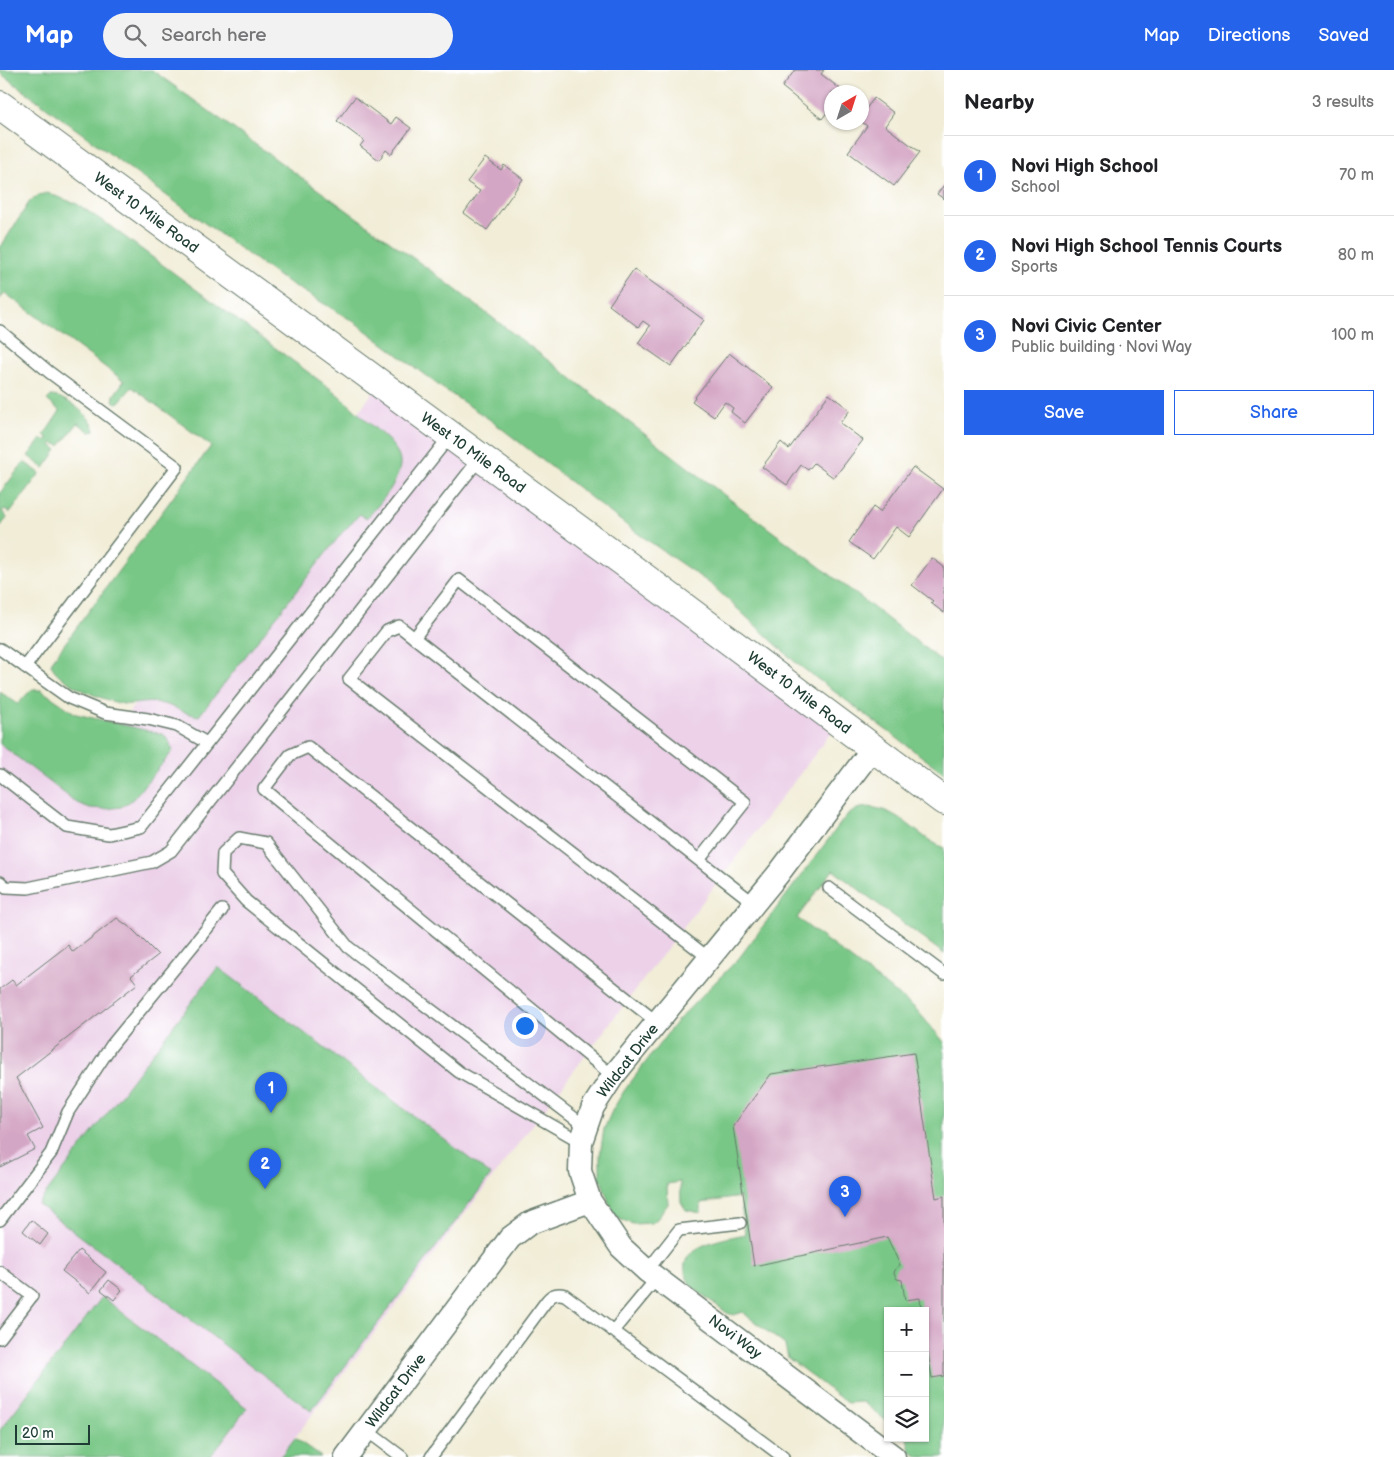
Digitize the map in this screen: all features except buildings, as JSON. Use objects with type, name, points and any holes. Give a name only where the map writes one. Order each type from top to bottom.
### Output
[{"type":"main road","name":"West 10 Mile Road","points":[[0,105],[641,575],[944,801]]},
{"type":"street","name":"Wildcat Drive","points":[[346,1457],[510,1238],[530,1224],[590,1201],[580,1171],[584,1134],[593,1107],[614,1076],[779,873],[873,748]]},
{"type":"street","name":"Novi Way","points":[[590,1201],[621,1247],[652,1275],[894,1457]]},
{"type":"lane","points":[[0,331],[49,372],[177,467],[26,667]]},
{"type":"lane","points":[[0,775],[67,827],[109,834],[141,827],[450,436]]},
{"type":"lane","points":[[0,882],[6,887],[28,888],[152,862],[171,851],[480,458]]},
{"type":"lane","points":[[414,638],[459,580],[745,802],[699,860]]},
{"type":"lane","points":[[710,959],[349,680],[387,631],[399,626],[754,904]]},
{"type":"lane","points":[[0,649],[69,698],[104,713],[148,718],[176,726],[207,743]]},
{"type":"lane","points":[[614,1076],[264,788],[290,755],[308,747],[658,1022]]},
{"type":"lane","points":[[239,838],[266,842],[348,948],[584,1134],[459,1072],[246,901],[222,874],[223,853],[239,838]]},
{"type":"lane","points":[[829,888],[944,974]]},
{"type":"lane","points":[[0,1220],[51,1153],[68,1112],[111,1046],[222,910]]},
{"type":"lane","points":[[613,1331],[652,1275],[679,1230],[740,1222]]},
{"type":"lane","points":[[0,1272],[32,1296],[0,1338]]},
{"type":"lane","points":[[431,1457],[545,1303],[553,1295],[559,1294],[565,1295],[783,1457]]},
{"type":"lane","points":[[366,1430],[402,1457]]},
{"type":"shaded area","points":[[378,386],[837,725],[280,1457],[0,1457],[0,737],[71,788]]},
{"type":"green space","points":[[0,70],[152,70],[434,273],[944,663],[944,773],[796,663],[712,585],[630,528],[492,421],[442,388],[356,323],[278,276],[0,73]]},
{"type":"green space","points":[[47,193],[77,204],[110,226],[335,392],[388,440],[399,456],[400,464],[395,481],[384,499],[366,519],[360,514],[341,534],[199,716],[158,703],[124,704],[105,699],[83,690],[62,678],[51,664],[211,446],[132,387],[119,402],[113,401],[114,395],[124,381],[5,293],[0,299],[0,248],[30,201],[39,195]]},
{"type":"green space","points":[[51,396],[64,399],[78,408],[89,419],[95,431],[90,432],[78,423],[60,446],[53,443],[51,445],[57,450],[44,468],[28,456],[41,439],[47,441],[48,438],[44,435],[60,411],[47,400]]},
{"type":"green space","points":[[24,462],[40,473],[11,512],[5,509],[2,511],[7,518],[0,527],[0,493]]},
{"type":"green space","points":[[31,690],[41,690],[76,714],[162,734],[168,739],[173,751],[132,800],[121,807],[90,808],[77,803],[0,744],[0,692],[18,704]]},
{"type":"green space","points":[[866,807],[888,812],[898,817],[924,837],[944,848],[944,954],[833,870],[797,918],[915,1008],[944,1042],[944,1457],[919,1457],[910,1451],[908,1442],[929,1442],[929,1307],[884,1307],[884,1419],[863,1402],[847,1403],[788,1358],[785,1345],[742,1312],[733,1315],[727,1313],[692,1287],[685,1273],[685,1263],[690,1254],[710,1243],[745,1234],[740,1197],[701,1203],[701,1213],[686,1210],[681,1202],[680,1182],[667,1184],[668,1204],[657,1219],[652,1223],[633,1224],[619,1219],[612,1211],[600,1177],[600,1155],[604,1129],[624,1091],[676,1022],[739,958],[846,816],[857,809]]},
{"type":"green space","points":[[218,967],[491,1175],[311,1411],[38,1204]]},
{"type":"green space","points":[[102,1297],[247,1408],[210,1457],[0,1457],[0,1430]]},
{"type":"green space","points":[[295,1438],[321,1457],[280,1457]]},
{"type":"place","name":"Novi High School","points":[[271,1113]]},
{"type":"place","name":"Novi High School Tennis Courts","points":[[265,1189]]},
{"type":"place","name":"Novi Civic Center","points":[[845,1217]]}]
